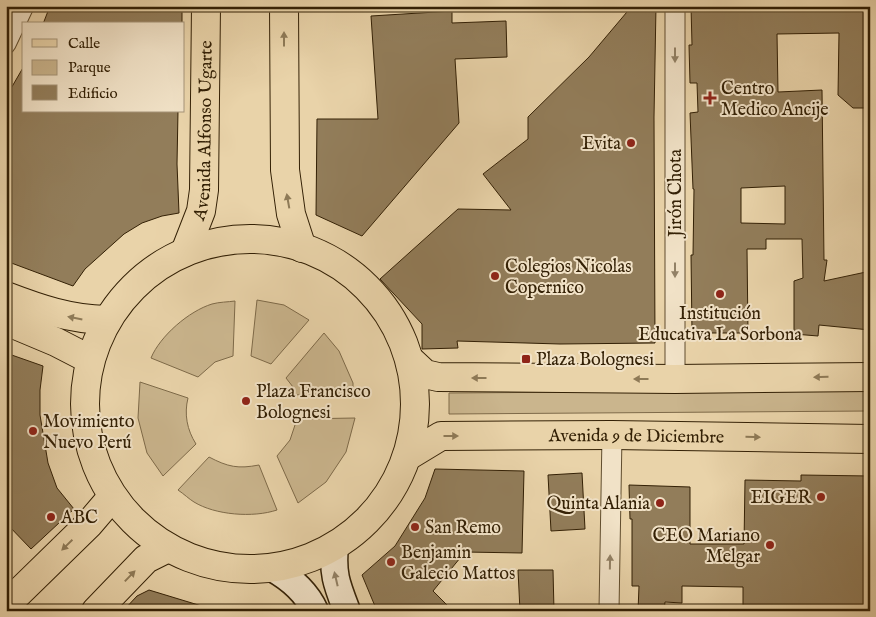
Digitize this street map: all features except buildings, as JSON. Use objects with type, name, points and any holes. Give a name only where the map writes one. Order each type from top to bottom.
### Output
[{"type":"main road","name":"Avenida Alfonso Ugarte","points":[[186,252],[201,211],[204,190],[206,6]]},
{"type":"main road","points":[[284,6],[285,170],[291,214],[302,248]]},
{"type":"main road","points":[[254,239],[275,241],[302,248],[324,256],[343,267],[360,281],[377,298],[402,338],[410,360],[416,408],[414,432],[408,456],[386,498],[372,516],[354,533],[335,546],[312,557],[272,568],[219,567],[192,560],[149,536],[135,524],[112,497],[100,476],[86,430],[84,407],[84,391],[90,359],[97,339],[106,320],[122,298],[140,280],[162,264],[186,252],[211,243],[254,239]]},
{"type":"main road","points":[[6,296],[44,311],[86,320],[106,320]]},
{"type":"main road","points":[[6,321],[90,359]]},
{"type":"main road","points":[[410,360],[425,374],[438,378],[675,379],[870,377]]},
{"type":"main road","name":"Avenida 9 de Diciembre","points":[[408,456],[441,436],[612,435],[870,439]]},
{"type":"main road","points":[[6,605],[89,524],[112,497]]},
{"type":"main road","points":[[335,546],[333,565],[335,581],[347,611]]},
{"type":"main road","points":[[96,611],[146,559],[168,548]]},
{"type":"main road","points":[[272,568],[288,578],[303,592],[315,611]]},
{"type":"street","points":[[6,44],[24,6]]},
{"type":"street","name":"Jirón Chota","points":[[675,6],[675,379]]},
{"type":"street","points":[[609,611],[612,435]]},
{"type":"green space","points":[[257,300],[284,305],[309,320],[271,364],[251,356]]},
{"type":"green space","points":[[235,301],[233,356],[215,362],[198,377],[151,358],[161,341],[185,318],[203,307],[221,302]]},
{"type":"green space","points":[[324,333],[339,351],[353,383],[353,393],[295,395],[293,387],[286,378]]},
{"type":"green space","points":[[140,382],[188,398],[187,422],[196,444],[163,476],[147,453],[138,418]]},
{"type":"green space","points":[[870,390],[870,411],[449,414],[449,393]]},
{"type":"green space","points":[[355,418],[346,452],[326,482],[298,503],[277,456],[290,440],[297,419]]},
{"type":"green space","points":[[209,457],[233,466],[259,465],[277,510],[257,514],[234,514],[212,510],[192,501],[178,490]]},
{"type":"place","name":"Centro Medico Ancije","points":[[710,98]]},
{"type":"place","name":"Evita","points":[[631,143]]},
{"type":"place","name":"Colegios Nicolas Copernico","points":[[495,276]]},
{"type":"place","name":"Institución Educativa La Sorbona","points":[[720,294]]},
{"type":"place","name":"Plaza Bolognesi","points":[[526,359]]},
{"type":"place","name":"Plaza Francisco Bolognesi","points":[[246,401]]},
{"type":"place","name":"Movimiento Nuevo Perú","points":[[33,431]]},
{"type":"place","name":"EIGER","points":[[821,497]]},
{"type":"place","name":"Quinta Alania","points":[[660,503]]},
{"type":"place","name":"ABC","points":[[51,517]]},
{"type":"place","name":"San Remo","points":[[415,527]]},
{"type":"place","name":"CEO Mariano Melgar","points":[[770,545]]},
{"type":"place","name":"Benjamin Galecio Mattos","points":[[391,562]]}]
